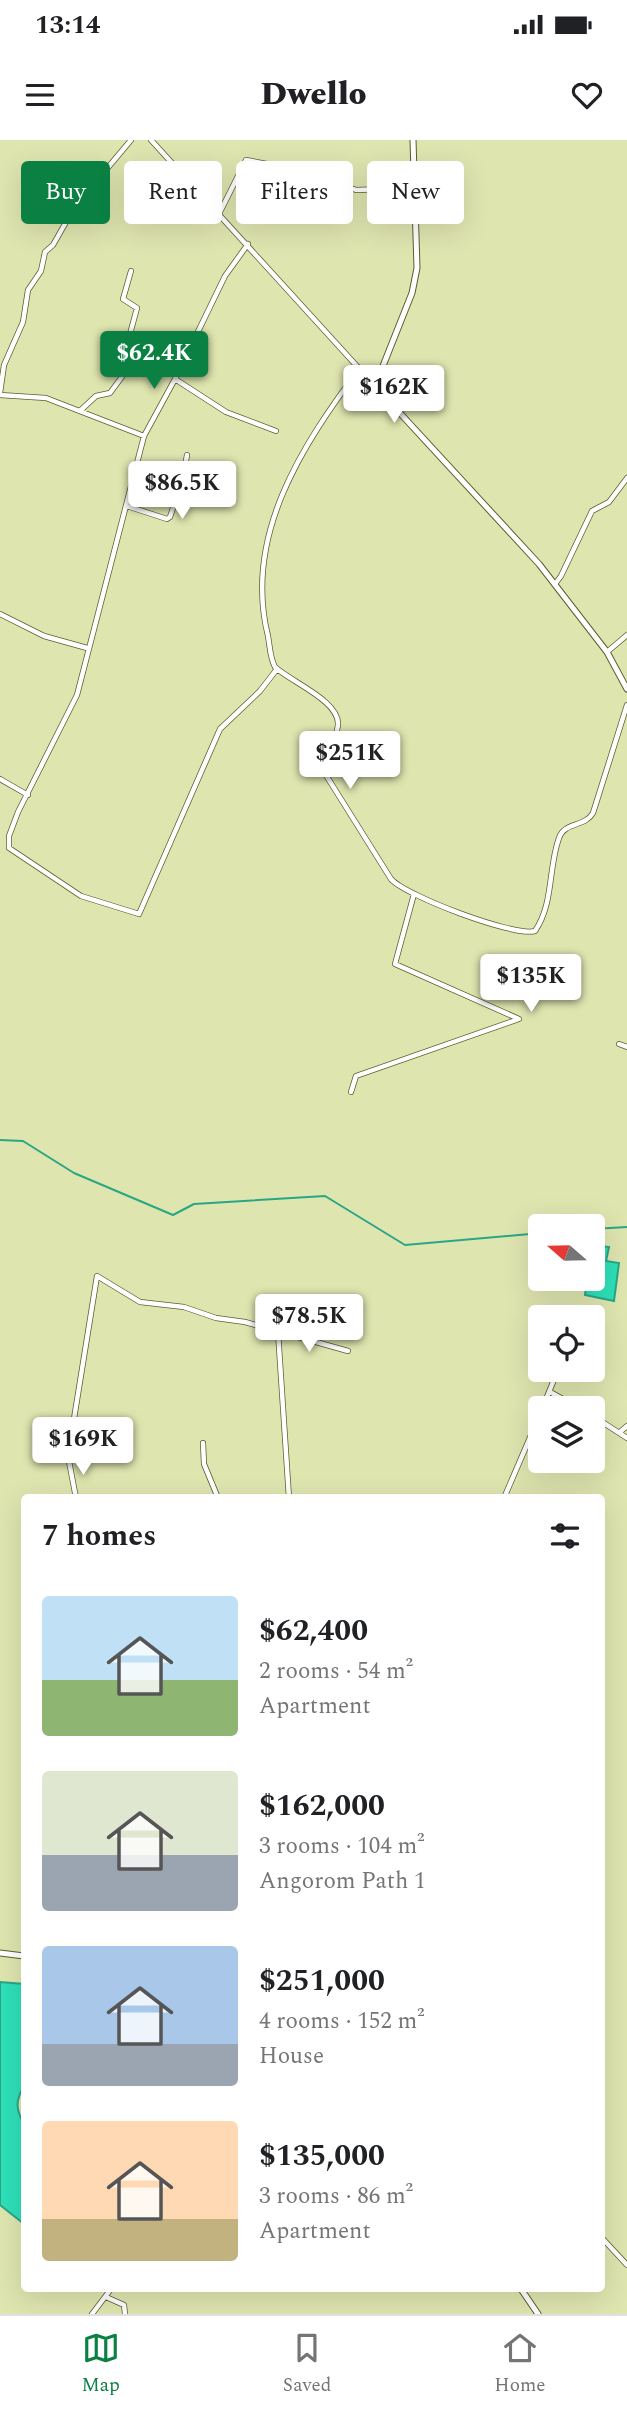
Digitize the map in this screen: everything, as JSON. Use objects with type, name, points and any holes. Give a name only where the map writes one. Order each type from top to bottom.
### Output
[{"type":"street","points":[[131,140],[74,208],[53,245],[45,252],[40,271],[28,290],[23,321],[4,365],[0,394],[46,398],[144,436]]},
{"type":"street","points":[[151,140],[170,161]]},
{"type":"street","points":[[413,140],[414,161]]},
{"type":"street","points":[[222,208],[246,160],[310,172],[356,190],[367,190]]},
{"type":"street","points":[[222,217],[555,583],[607,652],[627,689]]},
{"type":"street","points":[[375,386],[415,278],[417,224]]},
{"type":"street","points":[[248,244],[225,276],[144,436],[74,703],[6,836],[12,852],[57,877],[82,896],[139,914],[220,729],[260,691],[277,669]]},
{"type":"street","points":[[81,410],[96,396],[110,393],[124,374],[127,345],[136,308],[123,299],[131,271]]},
{"type":"street","points":[[360,368],[309,442],[269,525],[263,553],[262,597],[272,659],[277,669],[328,703],[335,711],[337,730],[324,772],[391,879],[415,894],[486,922],[526,932],[535,931],[549,895],[559,836],[570,826],[587,820],[593,813],[627,705]]},
{"type":"street","points":[[175,379],[226,412],[276,432]]},
{"type":"street","points":[[127,506],[167,519],[183,478],[187,454]]},
{"type":"street","points":[[555,583],[561,576],[592,511],[612,500],[627,478]]},
{"type":"street","points":[[0,614],[44,636],[88,648]]},
{"type":"street","points":[[607,652],[627,635]]},
{"type":"street","points":[[0,779],[28,795]]},
{"type":"street","points":[[351,1092],[356,1076],[519,1018],[395,964],[415,894]]},
{"type":"street","points":[[620,1044],[627,1047]]},
{"type":"street","points":[[75,1494],[68,1457],[97,1276],[140,1302],[184,1307],[216,1318],[245,1322],[348,1351]]},
{"type":"street","points":[[278,1332],[289,1494]]},
{"type":"street","points":[[548,1396],[554,1382]]},
{"type":"street","points":[[550,1392],[557,1396]]},
{"type":"street","points":[[605,1422],[621,1431],[627,1438]]},
{"type":"street","points":[[621,1431],[627,1426]]},
{"type":"street","points":[[506,1494],[528,1441]]},
{"type":"street","points":[[203,1443],[204,1464],[216,1494]]},
{"type":"street","points":[[0,1953],[21,1956]]},
{"type":"street","points":[[605,2241],[627,2264]]},
{"type":"street","points":[[92,2314],[109,2292]]},
{"type":"street","points":[[524,2292],[538,2314]]},
{"type":"street","points":[[106,2297],[124,2305],[125,2314]]},
{"type":"water","points":[[606,1261],[619,1263],[614,1301],[585,1295],[585,1292],[606,1292]]},
{"type":"water","points":[[0,1982],[21,1984],[21,2092],[18,2105],[21,2118],[21,2222],[0,2205]]},
{"type":"waterway","points":[[0,1140],[23,1141],[74,1173],[173,1215],[194,1204],[325,1196],[405,1245],[528,1234]]},
{"type":"waterway","points":[[606,1228],[627,1227]]}]
